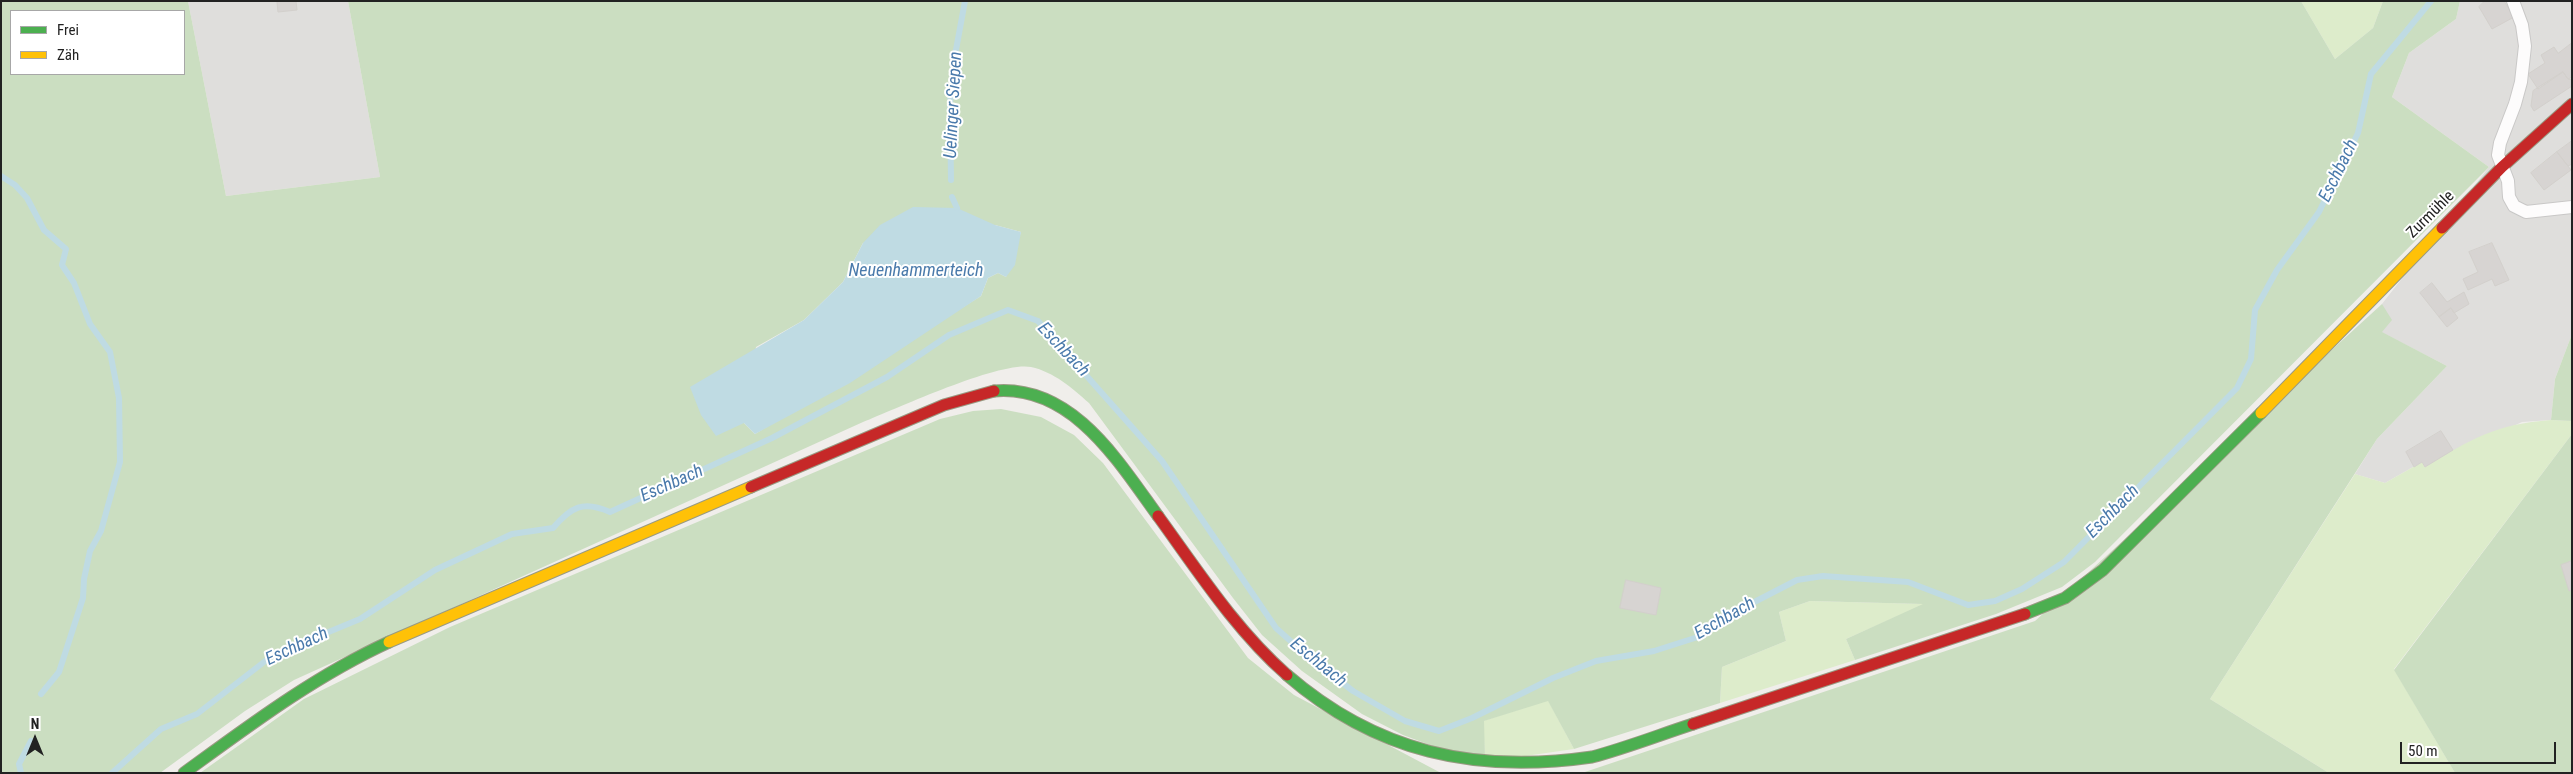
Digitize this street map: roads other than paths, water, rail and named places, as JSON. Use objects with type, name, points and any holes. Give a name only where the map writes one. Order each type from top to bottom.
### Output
[{"type":"main road","name":"Zurmühle","points":[[184,773],[296,693],[329,673],[390,642],[604,548],[933,410],[967,398],[1002,391],[1027,393],[1048,400],[1088,428],[1119,464],[1220,602],[1253,642],[1289,675],[1338,712],[1390,743],[1447,763],[1502,770],[1560,765],[1592,757],[2013,619],[2065,598],[2104,570],[2164,512],[2502,167],[2572,104]]},
{"type":"lane","points":[[2513,1],[2522,25],[2525,46],[2521,82],[2516,104],[2500,143],[2498,155],[2508,181],[2510,201],[2520,210],[2526,212],[2572,207]]},
{"type":"water","name":"Neuenhammerteich","points":[[913,207],[957,208],[995,225],[1021,232],[1015,265],[1006,277],[998,273],[988,278],[981,296],[850,383],[755,434],[744,423],[716,436],[701,415],[690,387],[804,320],[843,282],[863,243],[880,225]]},
{"type":"waterway","name":"Uelinger Siepen","points":[[951,180],[950,104],[953,66],[965,1]]},
{"type":"waterway","name":"Eschbach","points":[[112,773],[161,729],[197,714],[273,655],[360,619],[435,570],[512,534],[553,528],[566,515],[578,508],[592,506],[610,512],[772,438],[887,377],[949,335],[1008,310],[1038,321],[1162,461],[1276,628],[1305,654],[1353,691],[1405,721],[1439,731],[1472,718],[1553,678],[1596,661],[1654,651],[1701,636],[1733,613],[1797,580],[1823,576],[1908,582],[1968,605],[1995,601],[2022,589],[2064,562],[2237,388],[2251,359],[2255,310],[2277,270],[2319,212],[2358,133],[2371,74],[2431,1]]},
{"type":"waterway","points":[[1,176],[15,185],[27,198],[44,230],[66,249],[62,265],[74,283],[90,324],[110,352],[119,398],[120,462],[101,531],[90,551],[84,579],[83,598],[59,672],[41,694]]},
{"type":"waterway","name":"Uelinger Siepen","points":[[952,197],[957,208]]},
{"type":"waterway","points":[[21,773],[19,764],[31,741]]}]
